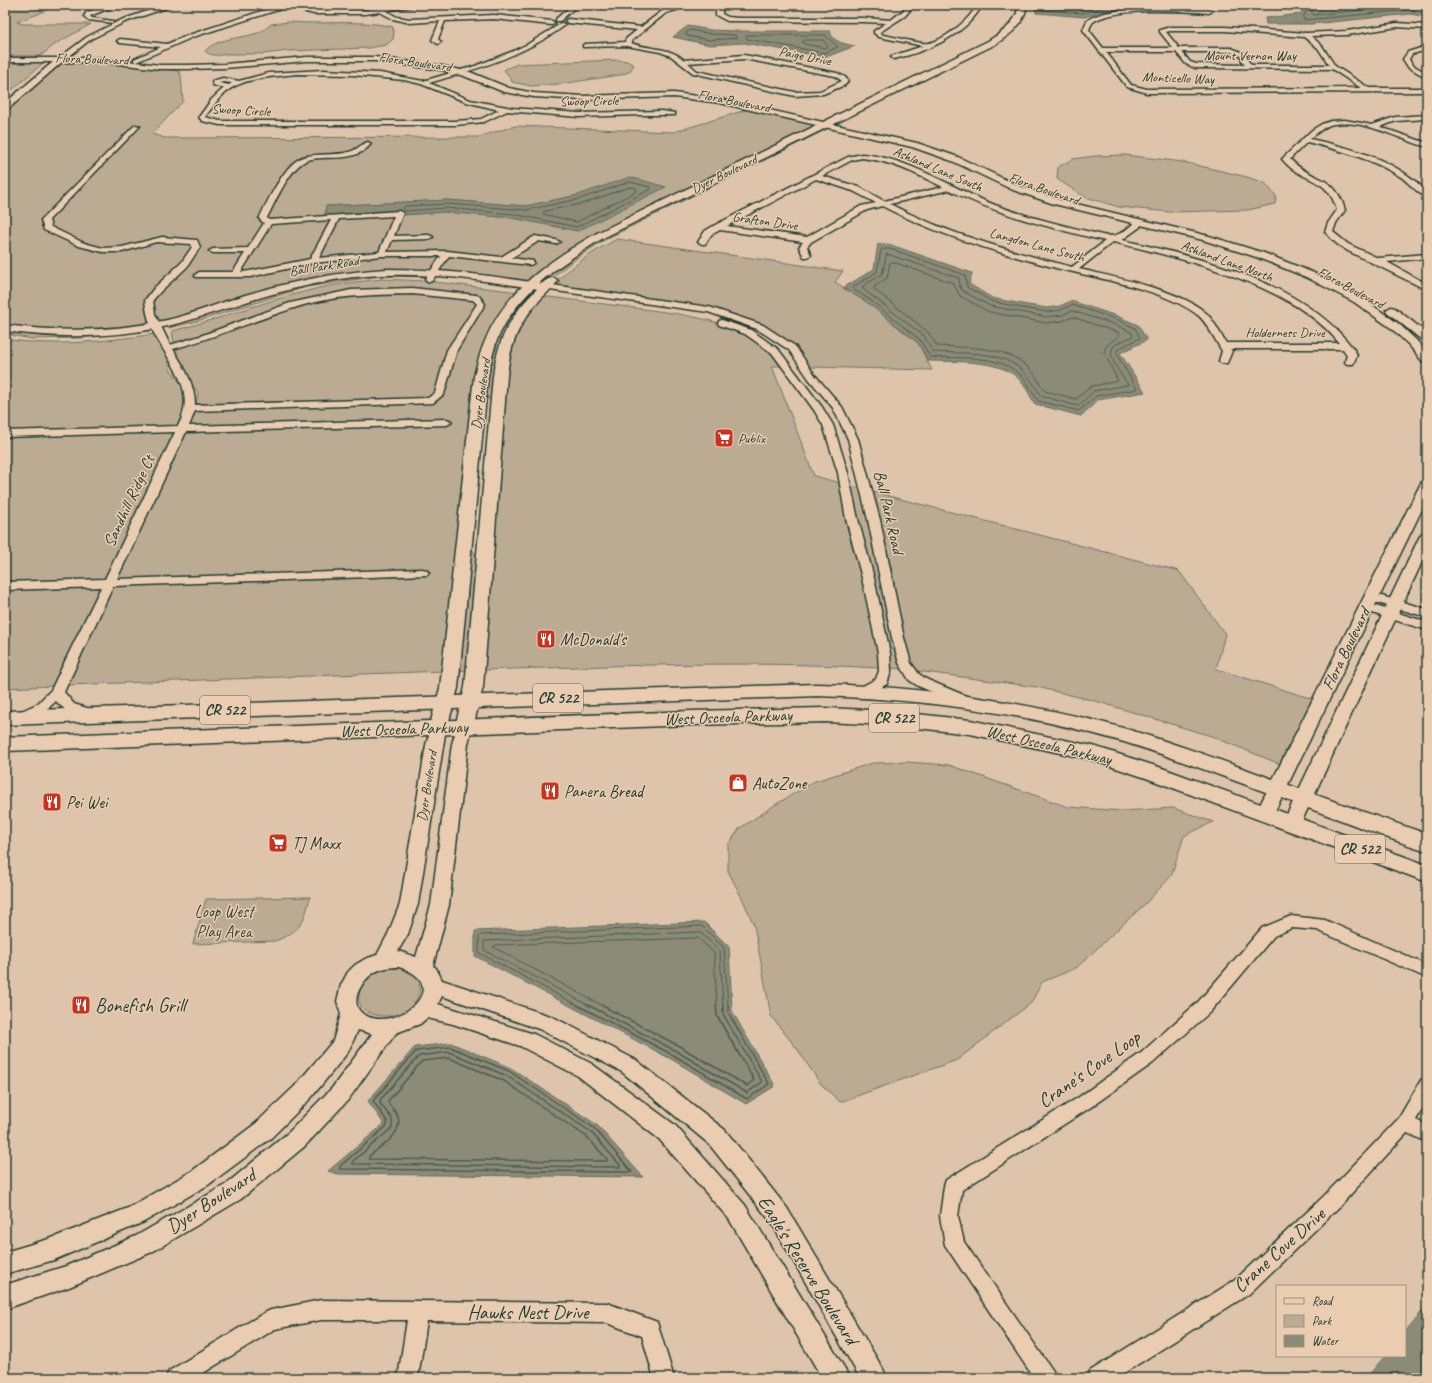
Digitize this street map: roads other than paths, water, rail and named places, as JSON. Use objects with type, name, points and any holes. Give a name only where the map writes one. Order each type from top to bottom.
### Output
[{"type":"main road","name":"Dyer Boulevard","points":[[948,68],[1009,31],[1019,20],[1023,5]]},
{"type":"main road","name":"Dyer Boulevard","points":[[464,727],[474,687],[483,559],[500,376],[504,349],[512,330],[525,310],[535,289],[572,252],[601,235],[948,68],[1001,45],[1022,30]]},
{"type":"main road","name":"Dyer Boulevard","points":[[438,728],[449,688],[481,376],[487,352],[495,331],[505,313],[535,289],[587,253],[834,124]]},
{"type":"main road","points":[[479,392],[486,403],[480,463],[491,475]]},
{"type":"main road","points":[[470,486],[482,491],[476,547],[483,559]]},
{"type":"main road","name":"West Osceola Parkway","points":[[12,717],[718,692],[816,690],[864,691],[923,696],[1005,707],[1094,727],[1167,749],[1427,843]]},
{"type":"main road","name":"West Osceola Parkway","points":[[5,744],[691,718],[825,715],[891,718],[970,726],[1093,753],[1154,773],[1265,813],[1427,874]]},
{"type":"street","points":[[111,22],[90,19],[87,16],[89,13],[114,5]]},
{"type":"street","points":[[5,100],[50,59],[79,37],[111,22],[160,5]]},
{"type":"street","points":[[5,107],[82,42],[106,28],[172,5]]},
{"type":"street","points":[[133,60],[157,52],[166,46],[191,36],[284,5],[314,12],[365,12],[416,5]]},
{"type":"street","points":[[560,22],[575,5]]},
{"type":"street","points":[[416,82],[489,61],[516,49],[531,42],[582,5]]},
{"type":"street","points":[[628,44],[628,40],[664,12],[689,5]]},
{"type":"street","points":[[719,5],[719,15],[727,19],[864,20],[892,22]]},
{"type":"street","points":[[906,5],[906,12],[892,22],[878,29],[876,32],[881,36],[928,45]]},
{"type":"street","points":[[894,57],[905,56],[964,26],[974,15],[977,9],[970,5]]},
{"type":"street","points":[[381,10],[403,20],[442,20],[494,17],[640,30]]},
{"type":"street","name":"Monticello Way","points":[[1217,29],[1207,20],[1205,16],[1211,10],[1148,10],[1104,15],[1088,22],[1086,26],[1086,30],[1129,86],[1147,91],[1427,90]]},
{"type":"street","points":[[438,42],[435,40],[442,20]]},
{"type":"street","name":"Mount Vernon Way","points":[[1333,67],[1195,66],[1188,63],[1162,33],[1164,30],[1217,29],[1306,35],[1347,33],[1397,25],[1427,27]]},
{"type":"street","points":[[1306,35],[1320,47],[1333,67],[1369,91]]},
{"type":"street","points":[[120,41],[166,46]]},
{"type":"street","name":"Paige Drive","points":[[585,46],[628,44],[671,53],[681,62],[688,68],[704,74],[795,94],[821,93],[843,84],[845,81],[837,75],[752,57],[732,57],[681,62]]},
{"type":"street","points":[[1427,48],[1410,53],[1406,59],[1410,66],[1427,76]]},
{"type":"street","points":[[1101,50],[1231,50],[1244,55],[1245,61],[1251,67]]},
{"type":"street","name":"Flora Boulevard","points":[[62,59],[100,57],[165,63],[198,64],[302,56],[367,56],[418,60],[460,70],[500,87],[534,95],[583,98],[651,95],[687,96],[720,101],[834,124],[922,148],[955,159],[1010,185],[1039,196],[1076,207],[1212,233],[1264,249],[1321,272],[1372,298]]},
{"type":"street","name":"Flora Boulevard","points":[[5,59],[101,60],[160,67],[188,67],[224,66],[307,59],[347,58],[407,62],[460,70]]},
{"type":"street","points":[[423,83],[460,70]]},
{"type":"street","name":"Swoop Circle","points":[[506,109],[482,121],[456,123],[226,123],[211,122],[204,120],[202,117],[225,90],[240,83],[276,75],[337,72],[378,75],[423,83],[462,100],[506,109],[587,115],[643,112],[673,114]]},
{"type":"street","points":[[432,77],[440,78]]},
{"type":"street","points":[[230,87],[215,84],[214,82],[223,80],[240,83]]},
{"type":"street","points":[[1373,127],[1395,119],[1427,117]]},
{"type":"street","points":[[1427,145],[1373,127],[1346,122],[1325,124],[1286,159],[1290,164],[1298,169],[1320,180],[1340,198],[1341,210],[1332,223],[1329,232],[1345,247],[1356,254],[1377,261],[1427,287]]},
{"type":"street","points":[[137,126],[45,220],[47,228],[82,244],[103,250],[124,249],[153,240],[181,240],[194,242],[196,247],[184,265],[158,289],[149,300],[149,310],[156,329],[186,382],[190,395],[191,408],[430,401],[439,394],[452,350],[480,304],[476,298],[412,291],[351,293],[293,305],[203,338],[168,348]]},
{"type":"street","points":[[1306,140],[1354,153],[1386,166],[1408,178],[1423,190],[1427,196]]},
{"type":"street","points":[[368,144],[365,148],[342,155],[308,158],[299,161],[288,175],[263,219],[268,222],[399,214],[382,254]]},
{"type":"street","name":"Ashland Lane South","points":[[702,242],[706,235],[815,176],[850,158],[863,156],[880,159],[913,170],[979,201],[1017,214],[1051,225],[1112,239]]},
{"type":"street","name":"Langdon Lane South","points":[[815,176],[849,186],[920,222],[961,238],[1024,257],[1152,290],[1189,306],[1207,319],[1224,346]]},
{"type":"street","points":[[807,255],[803,247],[808,240],[860,210],[882,203],[950,188]]},
{"type":"street","points":[[313,261],[336,217]]},
{"type":"street","points":[[1112,239],[1110,235],[1127,223],[1139,219]]},
{"type":"street","points":[[1074,269],[1112,239],[1120,238],[1137,225],[1139,219]]},
{"type":"street","name":"Flora Boulevard","points":[[1139,219],[1225,243],[1292,267],[1324,281],[1358,300],[1382,316],[1406,336],[1427,360]]},
{"type":"street","points":[[235,275],[268,222]]},
{"type":"street","name":"Grafton Drive","points":[[718,228],[808,240]]},
{"type":"street","points":[[1120,228],[1130,230]]},
{"type":"street","points":[[389,238],[429,237]]},
{"type":"street","points":[[502,260],[538,238],[556,242]]},
{"type":"street","name":"Ashland Lane North","points":[[1112,239],[1187,258],[1247,279],[1278,294],[1303,309],[1328,327],[1346,346],[1352,355],[1350,362]]},
{"type":"street","points":[[213,250],[250,250]]},
{"type":"street","points":[[430,276],[447,253]]},
{"type":"street","points":[[198,275],[250,274],[313,261],[382,254],[447,253],[530,263]]},
{"type":"street","points":[[1377,261],[1427,256]]},
{"type":"street","name":"Ball Park Road","points":[[5,337],[30,341],[78,341],[156,329],[247,298],[299,284],[330,278],[397,272],[650,305],[709,310],[738,319],[777,337],[792,348],[812,377],[837,407],[853,439],[874,520],[898,638],[905,663],[914,677],[923,683],[968,701]]},
{"type":"street","name":"Flora Boulevard","points":[[1382,304],[1426,336]]},
{"type":"street","name":"Ball Park Road","points":[[650,305],[727,324],[748,332],[771,347],[783,360],[819,409],[828,425],[834,440],[843,473],[852,519],[868,578],[884,653],[885,671],[882,681],[864,691]]},
{"type":"street","name":"Ball Park Road","points":[[5,328],[31,332],[65,334],[156,329]]},
{"type":"street","points":[[748,332],[760,328]]},
{"type":"street","name":"Flora Boulevard","points":[[1406,336],[1426,336]]},
{"type":"street","points":[[1224,346],[1227,354],[1224,361]]},
{"type":"street","name":"Holderness Drive","points":[[1224,346],[1346,346]]},
{"type":"street","name":"Sandhill Ridge Ct","points":[[12,717],[42,708],[57,692],[191,408]]},
{"type":"street","points":[[5,434],[447,422]]},
{"type":"street","name":"Flora Boulevard","points":[[1265,813],[1426,489]]},
{"type":"street","name":"Flora Boulevard","points":[[1292,823],[1427,536]]},
{"type":"street","points":[[5,586],[423,573]]},
{"type":"street","points":[[1369,602],[1392,609],[1427,626]]},
{"type":"street","points":[[1392,609],[1427,613]]},
{"type":"street","points":[[57,692],[64,703],[70,708],[94,715]]},
{"type":"street","name":"Dyer Boulevard","points":[[423,966],[440,905],[460,744],[464,727]]},
{"type":"street","name":"Dyer Boulevard","points":[[384,960],[398,934],[409,904],[438,728]]},
{"type":"street","name":"Crane's Cove Loop","points":[[1046,1378],[954,1245],[949,1216],[953,1186],[1085,1102],[1147,1058],[1204,1007],[1268,932],[1291,922],[1319,924],[1427,972]]},
{"type":"street","points":[[399,959],[412,961],[423,966],[431,975],[434,986],[432,998],[424,1009],[414,1017],[403,1023],[389,1026],[374,1026],[361,1022],[351,1014],[346,1005],[346,994],[356,975],[369,966],[384,960],[399,959]]},
{"type":"street","name":"Eagle's Reserve Boulevard","points":[[434,986],[546,1023],[629,1066],[717,1137],[779,1215],[874,1378]]},
{"type":"street","name":"Eagle's Reserve Boulevard","points":[[424,1009],[454,1016],[534,1044],[585,1070],[667,1132],[737,1212],[836,1378]]},
{"type":"street","name":"Dyer Boulevard","points":[[5,1263],[54,1249],[136,1215],[200,1178],[264,1131],[303,1092],[341,1046],[346,1035],[351,1014]]},
{"type":"street","name":"Dyer Boulevard","points":[[5,1296],[69,1276],[144,1244],[232,1192],[298,1139],[340,1094],[389,1026]]},
{"type":"street","name":"Crane Cove Drive","points":[[1097,1378],[1242,1287],[1332,1202],[1405,1123],[1427,1085]]},
{"type":"street","points":[[1405,1123],[1427,1134]]},
{"type":"street","points":[[176,1378],[271,1320],[321,1310],[419,1311],[408,1378]]},
{"type":"street","name":"Hawks Nest Drive","points":[[419,1311],[607,1312],[650,1329],[664,1378]]},
{"type":"water","points":[[1035,5],[1206,5],[1202,9],[1135,9],[1100,12],[1085,17],[1036,13]]},
{"type":"water","points":[[1292,5],[1427,5],[1427,17],[1410,14],[1312,24],[1266,24],[1265,18],[1300,14],[1305,8]]},
{"type":"water","points":[[688,26],[711,30],[736,31],[830,31],[837,40],[844,44],[855,46],[826,57],[744,43],[710,45],[673,37]]},
{"type":"water","points":[[630,177],[666,187],[578,231],[512,218],[445,212],[402,215],[403,213],[399,212],[325,216],[326,206],[447,200],[526,206],[578,195]]},
{"type":"water","points":[[878,244],[891,245],[972,273],[969,284],[992,298],[1047,308],[1060,306],[1071,301],[1117,316],[1138,325],[1147,340],[1120,353],[1145,392],[1098,400],[1081,416],[1035,404],[1018,378],[999,367],[975,363],[928,361],[918,343],[868,303],[843,288],[874,269]]},
{"type":"water","points":[[704,922],[729,947],[732,1011],[775,1086],[746,1104],[671,1059],[475,956],[475,931]]},
{"type":"water","points":[[451,1043],[511,1068],[597,1125],[643,1177],[338,1174],[328,1171],[384,1124],[368,1101],[415,1047]]},
{"type":"water","points":[[1427,1305],[1427,1378],[1366,1378],[1384,1357],[1406,1357],[1406,1331]]},
{"type":"place","name":"Publix","points":[[724,438]]},
{"type":"place","name":"McDonald's","points":[[546,639]]},
{"type":"place","name":"AutoZone","points":[[738,783]]},
{"type":"place","name":"Panera Bread","points":[[550,791]]},
{"type":"place","name":"Pei Wei","points":[[52,802]]},
{"type":"place","name":"TJ Maxx","points":[[278,843]]},
{"type":"place","name":"Bonefish Grill","points":[[81,1005]]},
{"type":"park label","name":"Loop West Play Area","points":[[224,921]]}]
